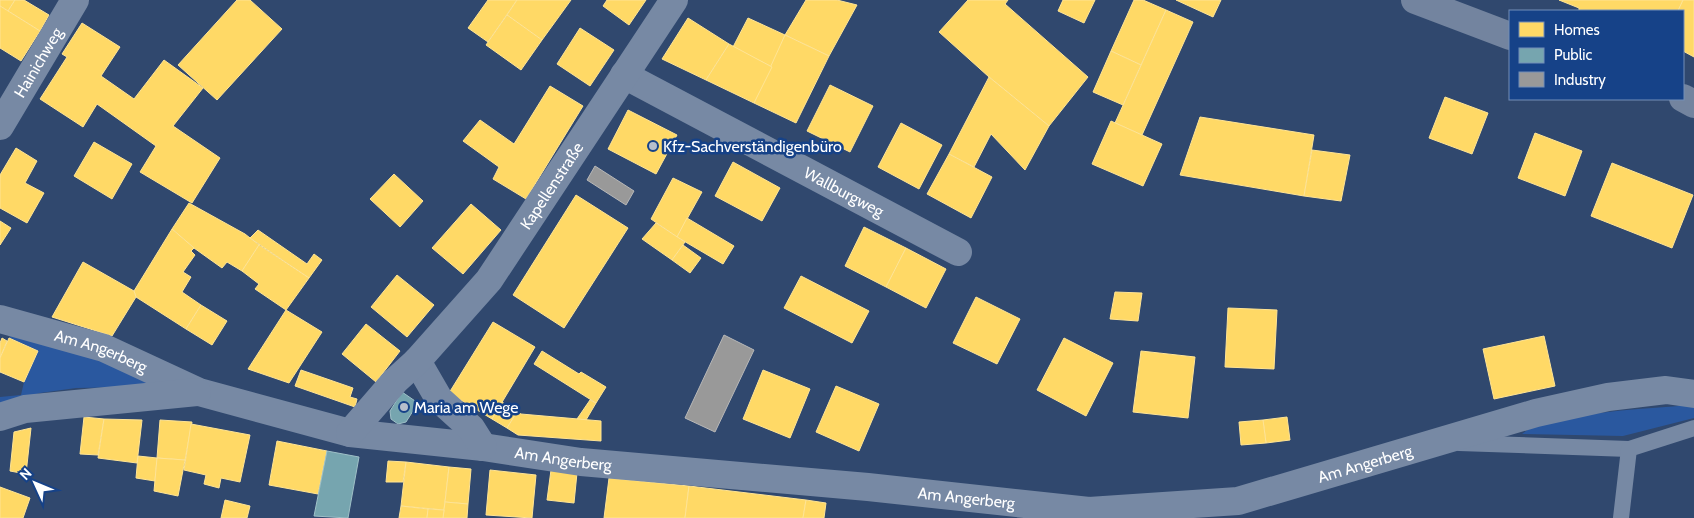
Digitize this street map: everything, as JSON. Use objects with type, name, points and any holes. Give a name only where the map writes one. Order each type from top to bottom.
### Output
[{"type":"street","name":"Hainichweg","points":[[0,126],[75,0]]},
{"type":"street","name":"Kapellenstraße","points":[[350,433],[394,381],[417,362],[489,280],[674,0]]},
{"type":"street","points":[[1415,0],[1509,36]]},
{"type":"street","name":"Wallburgweg","points":[[624,75],[958,252]]},
{"type":"street","name":"Am Angerberg","points":[[0,319],[104,348],[199,392],[350,433],[483,447],[580,462],[868,487],[1089,511],[1238,501],[1536,413],[1608,397],[1666,390],[1694,394]]},
{"type":"street","points":[[417,362],[439,399],[471,428],[483,447]]},
{"type":"street","name":"Am Angerberg","points":[[0,417],[25,409],[199,392]]},
{"type":"lane","name":"Am Angerberg","points":[[1442,442],[1629,449],[1694,428]]},
{"type":"lane","points":[[1621,518],[1629,449]]},
{"type":"shaded area","points":[[12,333],[32,337],[156,381],[133,387],[76,388],[40,393],[0,405],[0,397],[21,395],[24,382],[38,351],[9,338]]},
{"type":"shaded area","points":[[1694,406],[1694,418],[1623,436],[1522,434],[1537,426],[1587,415],[1621,410]]},
{"type":"building: Homes","points":[[0,0],[15,0],[8,11],[0,6]]},
{"type":"building: Homes","points":[[15,0],[24,0],[49,15],[40,31],[8,11]]},
{"type":"building: Homes","points":[[237,0],[250,0],[282,29],[217,100],[178,65]]},
{"type":"building: Homes","points":[[488,0],[517,0],[488,42],[468,28]]},
{"type":"building: Homes","points":[[517,0],[571,0],[542,40],[507,15]]},
{"type":"building: Homes","points":[[607,0],[646,0],[629,25],[603,6]]},
{"type":"building: Homes","points":[[806,0],[837,0],[857,5],[829,56],[785,35]]},
{"type":"building: Homes","points":[[968,0],[1008,0],[1005,4],[1088,77],[1049,126],[989,77],[939,32]]},
{"type":"building: Homes","points":[[1063,0],[1095,0],[1084,23],[1058,11]]},
{"type":"building: Homes","points":[[1134,0],[1143,0],[1166,10],[1141,65],[1111,51]]},
{"type":"building: Homes","points":[[1176,0],[1221,0],[1213,17]]},
{"type":"building: Homes","points":[[1559,0],[1683,0],[1678,10],[1579,10],[1579,8]]},
{"type":"building: Homes","points":[[1683,0],[1694,0],[1694,57],[1684,52],[1684,10],[1678,10]]},
{"type":"building: Homes","points":[[0,6],[40,31],[21,61],[0,48]]},
{"type":"building: Homes","points":[[1166,10],[1193,22],[1142,135],[1115,123]]},
{"type":"building: Homes","points":[[507,15],[542,40],[521,70],[486,45]]},
{"type":"building: Homes","points":[[688,18],[729,44],[706,80],[662,59]]},
{"type":"building: Homes","points":[[748,18],[785,35],[772,67],[733,47]]},
{"type":"building: Homes","points":[[82,23],[120,47],[101,76],[134,99],[164,60],[203,88],[173,126],[220,158],[192,203],[140,172],[156,146],[97,104],[83,127],[40,99],[67,57],[62,54]]},
{"type":"building: Homes","points":[[580,28],[614,50],[590,86],[557,64]]},
{"type":"building: Homes","points":[[785,35],[829,56],[796,123],[754,103]]},
{"type":"building: Homes","points":[[729,44],[772,67],[754,103],[706,80]]},
{"type":"building: Homes","points":[[1111,51],[1141,65],[1123,105],[1093,92]]},
{"type":"building: Homes","points":[[989,77],[1049,126],[1025,170],[991,134],[974,167],[949,154]]},
{"type":"building: Homes","points":[[830,85],[873,106],[850,152],[807,131]]},
{"type":"building: Homes","points":[[550,86],[583,106],[526,199],[493,179],[499,167],[463,141],[480,120],[514,144]]},
{"type":"building: Homes","points":[[1445,97],[1488,113],[1472,154],[1429,138]]},
{"type":"building: Homes","points":[[628,110],[677,135],[656,174],[608,149]]},
{"type":"building: Homes","points":[[1200,117],[1314,135],[1304,196],[1180,175]]},
{"type":"building: Homes","points":[[1111,121],[1162,144],[1143,186],[1092,164]]},
{"type":"building: Homes","points":[[901,123],[942,145],[919,189],[878,167]]},
{"type":"building: Homes","points":[[1535,133],[1582,151],[1565,196],[1518,178]]},
{"type":"building: Homes","points":[[94,142],[132,164],[112,199],[74,176]]},
{"type":"building: Homes","points":[[16,148],[37,161],[25,183],[44,193],[27,223],[0,208],[0,175]]},
{"type":"building: Homes","points":[[1312,150],[1350,155],[1341,201],[1304,196]]},
{"type":"building: Homes","points":[[949,154],[992,177],[971,218],[927,194]]},
{"type":"building: Homes","points":[[733,162],[780,188],[762,221],[715,196]]},
{"type":"building: Homes","points":[[1612,163],[1693,195],[1672,248],[1591,216]]},
{"type":"building: Homes","points":[[394,174],[423,201],[400,227],[370,199]]},
{"type":"building: Homes","points":[[673,178],[702,192],[677,237],[651,219]]},
{"type":"building: Homes","points":[[576,195],[628,228],[564,328],[513,295]]},
{"type":"building: Homes","points":[[189,203],[245,234],[259,245],[242,271],[227,262],[222,268],[172,229]]},
{"type":"building: Homes","points":[[471,204],[501,230],[463,274],[432,248]]},
{"type":"building: Homes","points":[[687,218],[734,246],[723,264],[677,237]]},
{"type":"building: Homes","points":[[0,221],[11,228],[0,245]]},
{"type":"building: Homes","points":[[656,223],[685,242],[672,260],[642,239]]},
{"type":"building: Homes","points":[[864,227],[906,248],[886,287],[845,266]]},
{"type":"building: Homes","points":[[172,229],[194,248],[191,251],[195,255],[183,272],[191,277],[182,292],[201,305],[186,329],[136,297],[134,291]]},
{"type":"building: Homes","points":[[258,230],[307,264],[314,254],[322,260],[309,278],[250,238]]},
{"type":"building: Homes","points":[[259,245],[309,278],[286,310],[255,289],[259,284],[242,271]]},
{"type":"building: Homes","points":[[683,245],[701,258],[690,273],[672,260]]},
{"type":"building: Homes","points":[[906,248],[946,269],[926,308],[886,287]]},
{"type":"building: Homes","points":[[83,262],[134,291],[136,297],[112,336],[52,317]]},
{"type":"building: Homes","points":[[397,275],[434,305],[407,337],[371,307]]},
{"type":"building: Homes","points":[[801,276],[869,311],[852,343],[784,308]]},
{"type":"building: Homes","points":[[1115,292],[1142,293],[1138,321],[1110,319]]},
{"type":"building: Homes","points":[[976,297],[1020,319],[997,364],[953,343]]},
{"type":"building: Homes","points":[[201,305],[227,321],[212,345],[186,329]]},
{"type":"building: Homes","points":[[1228,308],[1277,310],[1274,369],[1225,367]]},
{"type":"building: Homes","points":[[286,310],[322,332],[289,383],[248,369]]},
{"type":"building: Homes","points":[[493,322],[535,347],[492,419],[449,393]]},
{"type":"building: Homes","points":[[366,324],[400,351],[376,382],[342,354]]},
{"type":"building: Homes","points":[[1544,336],[1555,386],[1494,399],[1483,349]]},
{"type":"building: Homes","points":[[2,338],[7,341],[0,358],[0,343]]},
{"type":"building: Homes","points":[[9,338],[38,351],[24,382],[0,372],[0,358]]},
{"type":"building: Homes","points":[[1064,338],[1113,363],[1086,416],[1037,390]]},
{"type":"building: Homes","points":[[542,351],[579,374],[581,372],[606,387],[596,403],[534,364]]},
{"type":"building: Homes","points":[[1141,351],[1195,357],[1188,418],[1133,412]]},
{"type":"building: Homes","points":[[301,370],[353,388],[350,397],[357,399],[355,407],[295,386]]},
{"type":"building: Homes","points":[[763,370],[810,389],[790,438],[743,419]]},
{"type":"building: Homes","points":[[836,386],[879,404],[859,451],[816,432]]},
{"type":"building: Homes","points":[[590,400],[596,403],[586,420],[577,419]]},
{"type":"building: Homes","points":[[502,402],[517,412],[507,428],[492,419]]},
{"type":"building: Homes","points":[[517,412],[521,414],[601,421],[601,441],[518,435],[507,428]]},
{"type":"building: Homes","points":[[84,417],[104,419],[98,455],[80,454]]},
{"type":"building: Homes","points":[[1287,417],[1290,440],[1266,443],[1263,420]]},
{"type":"building: Homes","points":[[104,419],[142,420],[137,463],[98,458]]},
{"type":"building: Homes","points":[[160,420],[192,422],[185,460],[157,458]]},
{"type":"building: Homes","points":[[1263,420],[1266,443],[1241,445],[1239,422]]},
{"type":"building: Homes","points":[[191,424],[250,435],[240,482],[221,478],[219,488],[204,484],[206,475],[184,470]]},
{"type":"building: Homes","points":[[31,428],[26,474],[10,471],[14,432]]},
{"type":"building: Homes","points":[[277,441],[327,451],[318,494],[269,485]]},
{"type":"building: Homes","points":[[138,456],[157,458],[155,481],[136,478]]},
{"type":"building: Homes","points":[[157,458],[185,460],[178,496],[154,491]]},
{"type":"building: Homes","points":[[388,461],[406,462],[403,482],[386,482]]},
{"type":"building: Homes","points":[[406,462],[449,467],[444,510],[401,506]]},
{"type":"building: Homes","points":[[449,467],[471,469],[468,504],[445,502]]},
{"type":"building: Homes","points":[[490,470],[536,475],[532,518],[486,515]]},
{"type":"building: Homes","points":[[551,470],[577,473],[574,503],[547,500]]},
{"type":"building: Homes","points":[[609,478],[689,486],[685,518],[604,518]]},
{"type":"building: Homes","points":[[689,486],[806,500],[803,518],[685,518]]},
{"type":"building: Homes","points":[[0,487],[30,498],[23,518],[0,518]]},
{"type":"building: Homes","points":[[225,500],[250,506],[247,518],[221,518]]},
{"type":"building: Homes","points":[[806,500],[826,503],[824,518],[803,518]]},
{"type":"building: Homes","points":[[445,502],[468,504],[467,518],[443,518]]},
{"type":"building: Homes","points":[[401,506],[428,509],[427,518],[399,518]]},
{"type":"building: Homes","points":[[428,509],[444,510],[443,518],[427,518]]},
{"type":"building: Public","name":"Maria am Wege","points":[[402,392],[418,403],[406,422],[398,424],[391,419],[390,411]]},
{"type":"building: Public","points":[[327,451],[359,457],[348,518],[314,516]]},
{"type":"building: Industry","points":[[595,166],[634,191],[626,205],[587,180]]},
{"type":"building: Industry","points":[[724,335],[754,350],[715,432],[685,418]]},
{"type":"place","name":"Kfz-Sachverständigenbüro","points":[[653,146]]},
{"type":"place","name":"Maria am Wege","points":[[404,407]]}]
